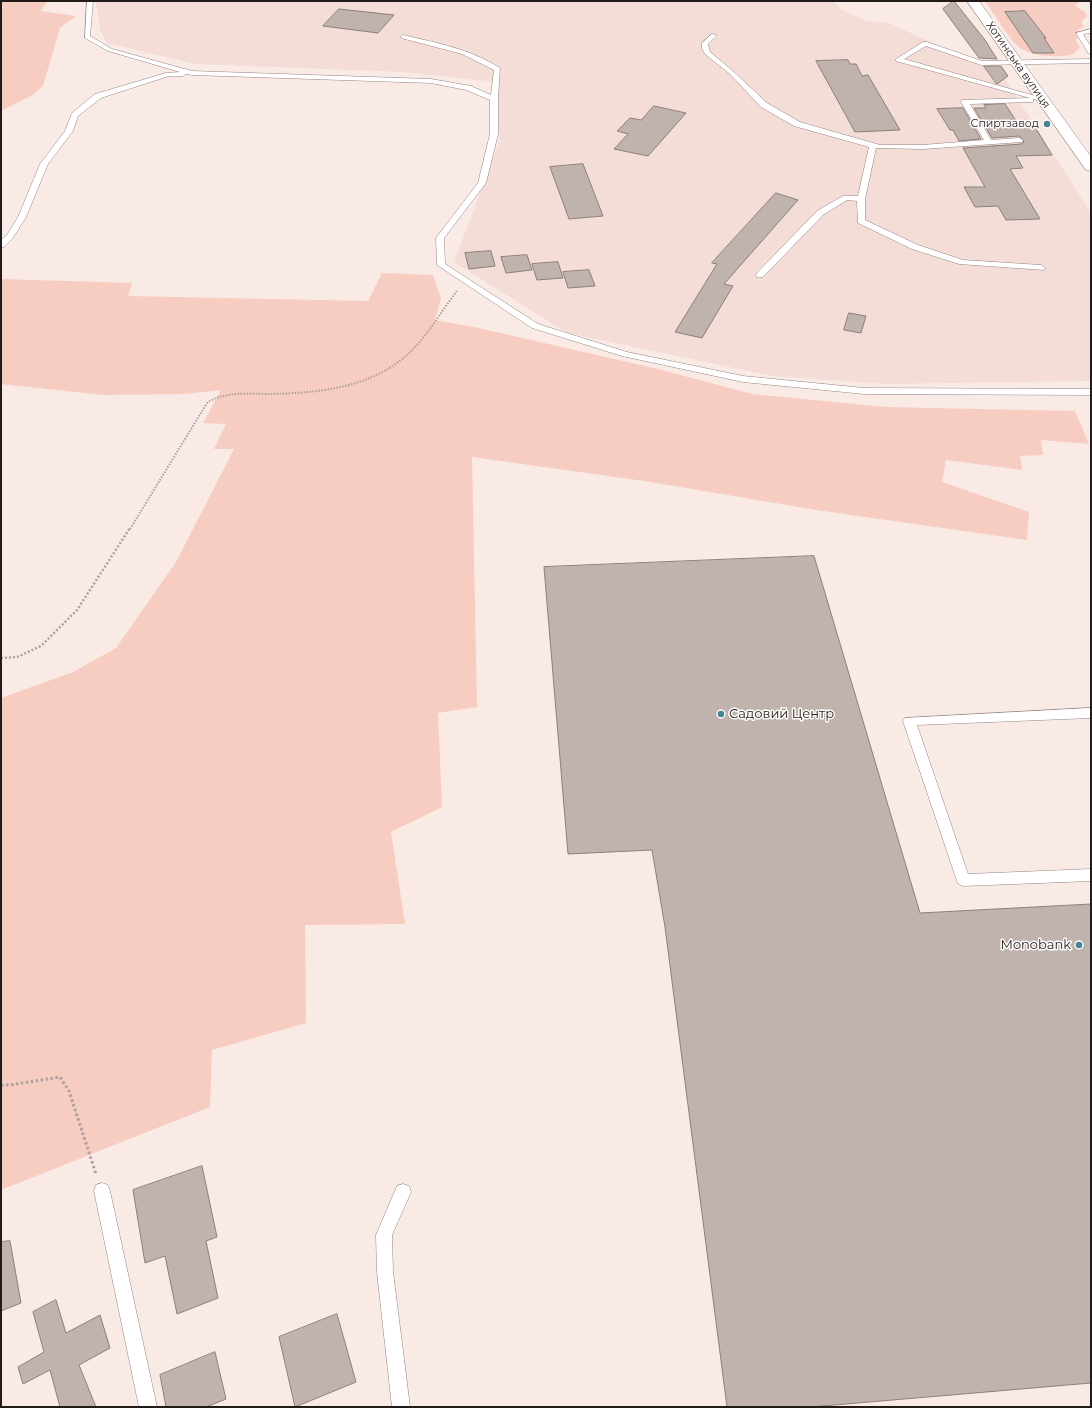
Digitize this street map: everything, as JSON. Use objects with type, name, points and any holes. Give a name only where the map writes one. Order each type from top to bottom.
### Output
[{"type":"highway","name":"Хотинська вулиця","points":[[974,1],[1091,167]]},
{"type":"lane","points":[[90,1],[87,37],[110,50],[192,74]]},
{"type":"lane","points":[[1091,31],[1079,33],[1091,53]]},
{"type":"lane","points":[[714,35],[705,43],[707,54],[732,73],[764,105],[797,124],[880,146],[923,147],[1019,140]]},
{"type":"lane","points":[[403,37],[449,48],[494,65],[498,68],[494,99],[494,134],[482,183],[440,238],[441,265],[535,326],[625,354],[743,379],[864,391],[1091,392]]},
{"type":"lane","points":[[1042,99],[898,60],[925,43],[981,63],[990,69],[1018,62],[1091,61]]},
{"type":"lane","points":[[990,69],[991,85]]},
{"type":"lane","points":[[1,245],[10,236],[22,217],[44,164],[69,131],[75,115],[98,96],[168,74],[431,81],[468,88],[494,99]]},
{"type":"lane","points":[[989,142],[965,102],[1042,99]]},
{"type":"lane","points":[[873,145],[861,199],[861,221],[914,247],[962,262],[1041,268]]},
{"type":"lane","points":[[760,275],[820,213],[846,198],[861,199]]},
{"type":"lane","points":[[1091,713],[909,721],[963,880],[1091,875]]},
{"type":"lane","points":[[102,1191],[148,1407]]},
{"type":"lane","points":[[401,1407],[386,1272],[384,1235],[403,1192]]},
{"type":"path","points":[[1,658],[17,657],[42,646],[77,610],[144,507],[207,403],[214,398],[226,395],[299,392],[337,388],[366,380],[387,371],[407,356],[465,281]]},
{"type":"path","points":[[1,1085],[10,1085],[60,1077],[69,1091],[102,1191]]},
{"type":"shaded area","points":[[1,1],[47,1],[41,11],[76,16],[60,28],[43,86],[33,95],[1,111]]},
{"type":"shaded area","points":[[96,1],[833,1],[842,10],[866,21],[889,23],[1003,76],[1091,213],[1091,381],[886,384],[772,376],[567,333],[454,262],[499,142],[497,82],[403,72],[195,64],[107,43],[100,31]]},
{"type":"shaded area","points":[[985,1],[1079,1],[1075,6],[1084,11],[1087,16],[1081,22],[1084,27],[1079,29],[1076,38],[1076,42],[1080,47],[1074,54],[1060,56],[1039,55],[1026,51],[1016,45]]},
{"type":"shaded area","points":[[382,273],[433,275],[441,298],[435,320],[474,327],[658,369],[752,394],[886,407],[1075,411],[1089,444],[1041,440],[1043,455],[1020,456],[1022,470],[946,460],[942,482],[1029,512],[1027,540],[823,511],[644,481],[472,457],[477,707],[438,713],[442,807],[391,832],[405,924],[305,925],[306,1023],[212,1050],[210,1107],[1,1190],[1,698],[73,672],[116,648],[176,562],[234,449],[214,449],[226,424],[203,423],[221,390],[184,394],[103,395],[1,384],[1,279],[132,283],[128,296],[368,301]]},
{"type":"building","points":[[954,1],[985,40],[997,59],[979,58],[943,9]]},
{"type":"building","points":[[339,9],[394,15],[378,33],[323,26]]},
{"type":"building","points":[[1025,11],[1046,38],[1044,38],[1054,53],[1033,53],[1005,12]]},
{"type":"building","points":[[848,60],[850,64],[856,64],[862,76],[868,75],[900,130],[855,132],[816,61]]},
{"type":"building","points":[[984,66],[1001,66],[1008,76],[997,84]]},
{"type":"building","points":[[1005,104],[1020,127],[1035,127],[1052,155],[1016,156],[1023,168],[1010,169],[1040,219],[1006,220],[998,206],[975,207],[964,187],[985,187],[963,148],[1022,144],[1024,141],[1019,136],[992,138],[974,108],[986,108],[984,105]]},
{"type":"building","points":[[654,106],[686,113],[648,156],[614,149],[628,134],[617,131],[630,118],[641,120]]},
{"type":"building","points":[[963,108],[981,139],[959,141],[953,130],[950,130],[937,109]]},
{"type":"building","points":[[583,164],[603,216],[569,219],[550,167]]},
{"type":"building","points":[[776,193],[798,200],[724,284],[733,286],[702,338],[675,332],[717,264],[712,263]]},
{"type":"building","points":[[491,251],[495,266],[469,269],[465,253]]},
{"type":"building","points":[[527,255],[532,270],[506,273],[501,257]]},
{"type":"building","points":[[558,262],[563,278],[537,280],[532,264]]},
{"type":"building","points":[[589,270],[595,286],[568,288],[563,272]]},
{"type":"building","points":[[849,313],[866,316],[861,333],[844,330]]},
{"type":"building","points":[[814,556],[920,913],[1091,904],[1091,1383],[811,1407],[727,1407],[665,927],[652,850],[568,854],[544,567]]},
{"type":"building","points":[[202,1166],[217,1237],[206,1241],[218,1298],[177,1314],[165,1256],[145,1263],[133,1190]]},
{"type":"building","points":[[10,1241],[21,1303],[1,1311],[1,1242]]},
{"type":"building","points":[[56,1300],[66,1333],[100,1315],[110,1348],[79,1365],[96,1407],[60,1407],[50,1370],[23,1384],[18,1367],[44,1352],[33,1312]]},
{"type":"building","points":[[337,1314],[356,1382],[295,1407],[279,1337]]},
{"type":"building","points":[[215,1352],[226,1399],[206,1407],[166,1407],[160,1375]]},
{"type":"place","name":"Спиртзавод","points":[[1047,124]]},
{"type":"place","name":"Садовий Центр","points":[[721,714]]},
{"type":"place","name":"Monobank","points":[[1079,945]]}]
